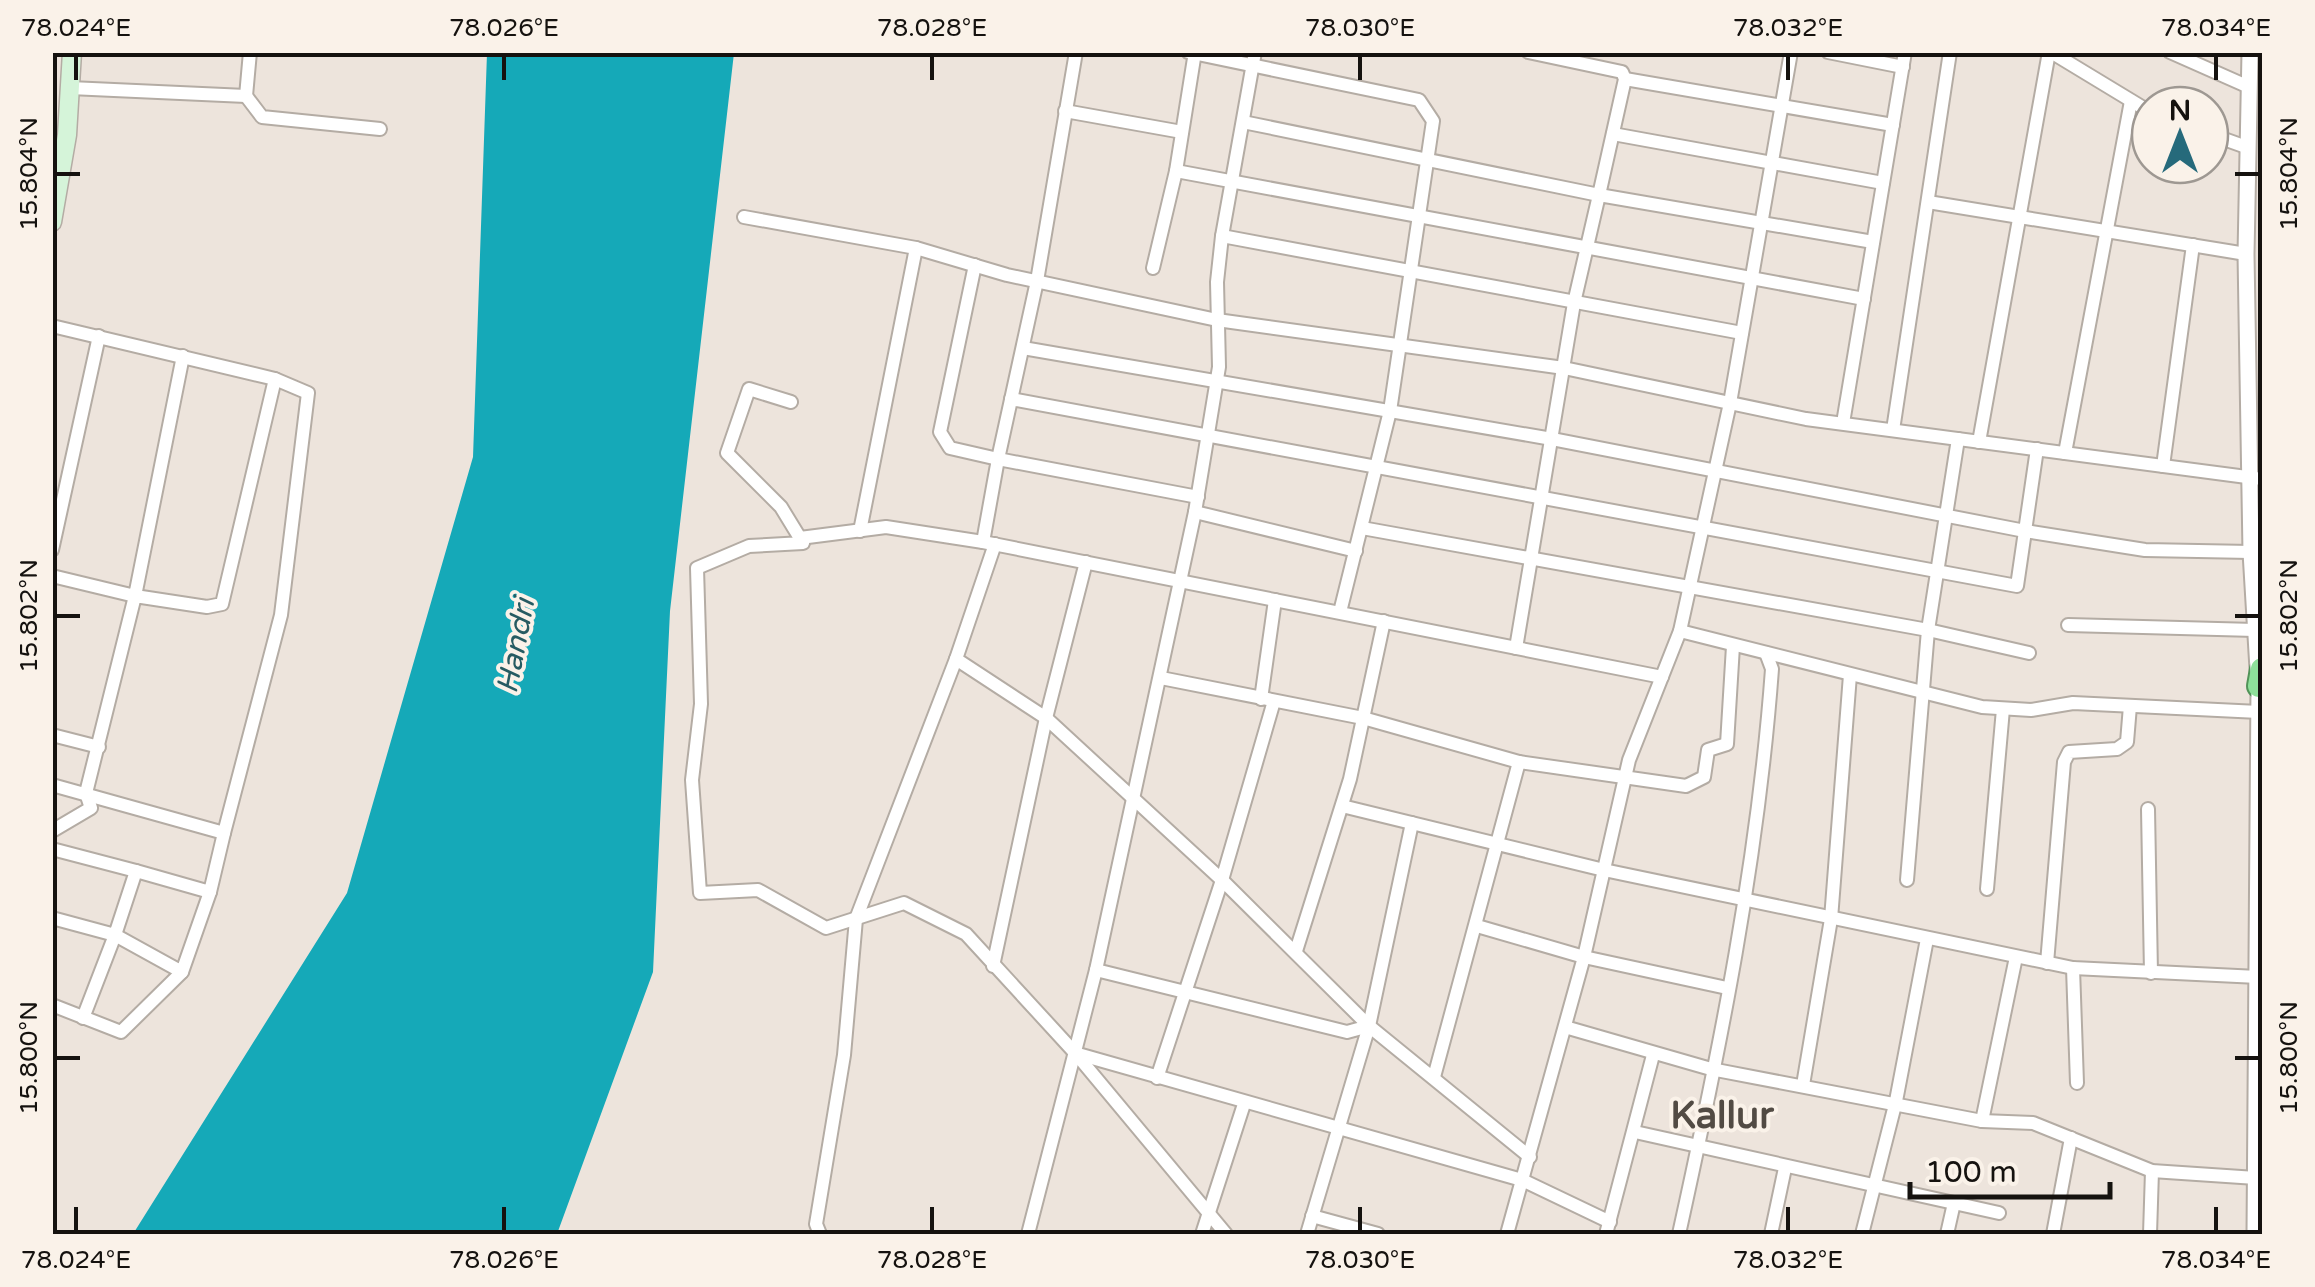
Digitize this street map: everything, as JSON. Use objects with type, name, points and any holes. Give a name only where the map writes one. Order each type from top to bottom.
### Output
[{"type":"main road","points":[[52,222],[72,52]]},
{"type":"street","points":[[250,52],[246,96],[262,117],[380,129]]},
{"type":"street","points":[[820,1234],[816,1224],[844,1055],[856,919],[956,660],[989,543],[998,459],[1037,281],[1076,52]]},
{"type":"street","points":[[1528,52],[1615,68],[1625,79],[1893,125]]},
{"type":"street","points":[[1507,1234],[1584,956],[1626,776],[1680,631],[1730,402],[1791,52]]},
{"type":"street","points":[[1828,52],[1904,60],[1843,424]]},
{"type":"street","points":[[1893,430],[1950,52]]},
{"type":"street","points":[[1978,442],[2050,52],[2130,100]]},
{"type":"street","points":[[2170,52],[2249,87]]},
{"type":"street","points":[[2250,52],[2246,254],[2256,479],[2254,630],[2261,678],[2255,1234]]},
{"type":"street","points":[[1153,268],[1176,171],[1193,53],[1254,59],[1419,100],[1434,122],[1390,411],[1340,612]]},
{"type":"street","points":[[1028,1234],[1096,970],[1195,512],[1217,383],[1222,236],[1254,59]]},
{"type":"street","points":[[1516,648],[1574,303],[1625,79]]},
{"type":"street","points":[[70,88],[246,96]]},
{"type":"street","points":[[2066,453],[2130,106]]},
{"type":"street","points":[[1065,111],[1182,132]]},
{"type":"street","points":[[1242,122],[1599,195],[1874,242]]},
{"type":"street","points":[[1612,134],[1883,183]]},
{"type":"street","points":[[2230,141],[2249,148]]},
{"type":"street","points":[[1176,171],[1864,299]]},
{"type":"street","points":[[1928,202],[2246,254]]},
{"type":"street","points":[[744,217],[916,248],[1037,281],[1217,320],[1564,368],[1843,424],[2256,479]]},
{"type":"street","points":[[1222,236],[1742,334]]},
{"type":"street","points":[[2163,466],[2193,245]]},
{"type":"street","points":[[860,531],[916,248]]},
{"type":"street","points":[[974,265],[940,432],[942,442],[950,448],[998,459],[1198,496]]},
{"type":"street","points":[[52,326],[275,379],[308,393],[281,614],[210,892],[182,972],[121,1032],[52,1005]]},
{"type":"street","points":[[52,550],[99,336]]},
{"type":"street","points":[[1023,348],[1552,439],[2026,531],[2145,550],[2256,548]]},
{"type":"street","points":[[52,831],[91,808],[86,793],[135,596],[182,356]]},
{"type":"street","points":[[52,576],[207,608],[222,604],[275,379]]},
{"type":"street","points":[[790,402],[749,389],[726,453],[781,507],[803,543],[749,546],[697,568],[701,704],[692,780],[700,893],[758,890],[826,928],[904,904],[966,934],[1076,1054],[1226,1234]]},
{"type":"street","points":[[1010,399],[1379,466],[1702,531],[2018,586],[2037,449]]},
{"type":"street","points":[[1907,880],[1928,630],[1958,439]]},
{"type":"street","points":[[1195,512],[1356,551]]},
{"type":"street","points":[[800,538],[886,527],[989,543],[1662,677]]},
{"type":"street","points":[[1362,528],[1928,630],[2029,654]]},
{"type":"street","points":[[992,966],[1046,718],[1086,562]]},
{"type":"street","points":[[1156,1078],[1222,880],[1267,700],[1275,600]]},
{"type":"street","points":[[1296,952],[1342,806],[1384,621]]},
{"type":"street","points":[[2068,625],[2254,630]]},
{"type":"street","points":[[1680,631],[2003,710],[2073,702],[2259,712]]},
{"type":"street","points":[[1161,678],[1363,718],[1520,762],[1686,786],[1704,777],[1708,750],[1727,744],[1733,646]]},
{"type":"street","points":[[1679,1234],[1748,900],[1762,798],[1772,670],[1766,652]]},
{"type":"street","points":[[956,660],[1046,718],[1222,880],[1370,1026],[1530,1157]]},
{"type":"street","points":[[1803,1085],[1831,919],[1850,675]]},
{"type":"street","points":[[2047,963],[2064,762],[2069,752],[2116,748],[2127,742],[2130,706]]},
{"type":"street","points":[[1987,889],[2003,710]]},
{"type":"street","points":[[52,734],[99,747]]},
{"type":"street","points":[[1434,1077],[1520,762]]},
{"type":"street","points":[[52,785],[224,832]]},
{"type":"street","points":[[1342,806],[1604,870],[2073,968],[2258,977]]},
{"type":"street","points":[[2148,809],[2152,973]]},
{"type":"street","points":[[1306,1234],[1370,1026],[1412,824]]},
{"type":"street","points":[[52,849],[210,892]]},
{"type":"street","points":[[83,1018],[136,872]]},
{"type":"street","points":[[52,918],[115,935],[182,972]]},
{"type":"street","points":[[1477,926],[1584,956],[1727,988]]},
{"type":"street","points":[[1862,1234],[1896,1101],[1927,939]]},
{"type":"street","points":[[1982,1120],[2016,957]]},
{"type":"street","points":[[2073,968],[2078,1083]]},
{"type":"street","points":[[1096,970],[1347,1032],[1370,1026]]},
{"type":"street","points":[[1565,1028],[1711,1069],[1982,1120],[2033,1123],[2152,1171],[2256,1178]]},
{"type":"street","points":[[1076,1054],[1522,1180],[1608,1228],[1654,1055]]},
{"type":"street","points":[[1202,1234],[1244,1104]]},
{"type":"street","points":[[1636,1132],[1999,1213]]},
{"type":"street","points":[[2053,1234],[2071,1138]]},
{"type":"street","points":[[1771,1234],[1785,1168]]},
{"type":"street","points":[[2150,1234],[2152,1171]]},
{"type":"street","points":[[1948,1234],[1954,1204]]},
{"type":"street","points":[[1312,1216],[1378,1234]]},
{"type":"water","name":"Handri","points":[[487,53],[734,53],[670,611],[653,972],[557,1234],[133,1234],[347,893],[473,457]]},
{"type":"district","name":"Kallur","points":[[1722,1116]]}]
